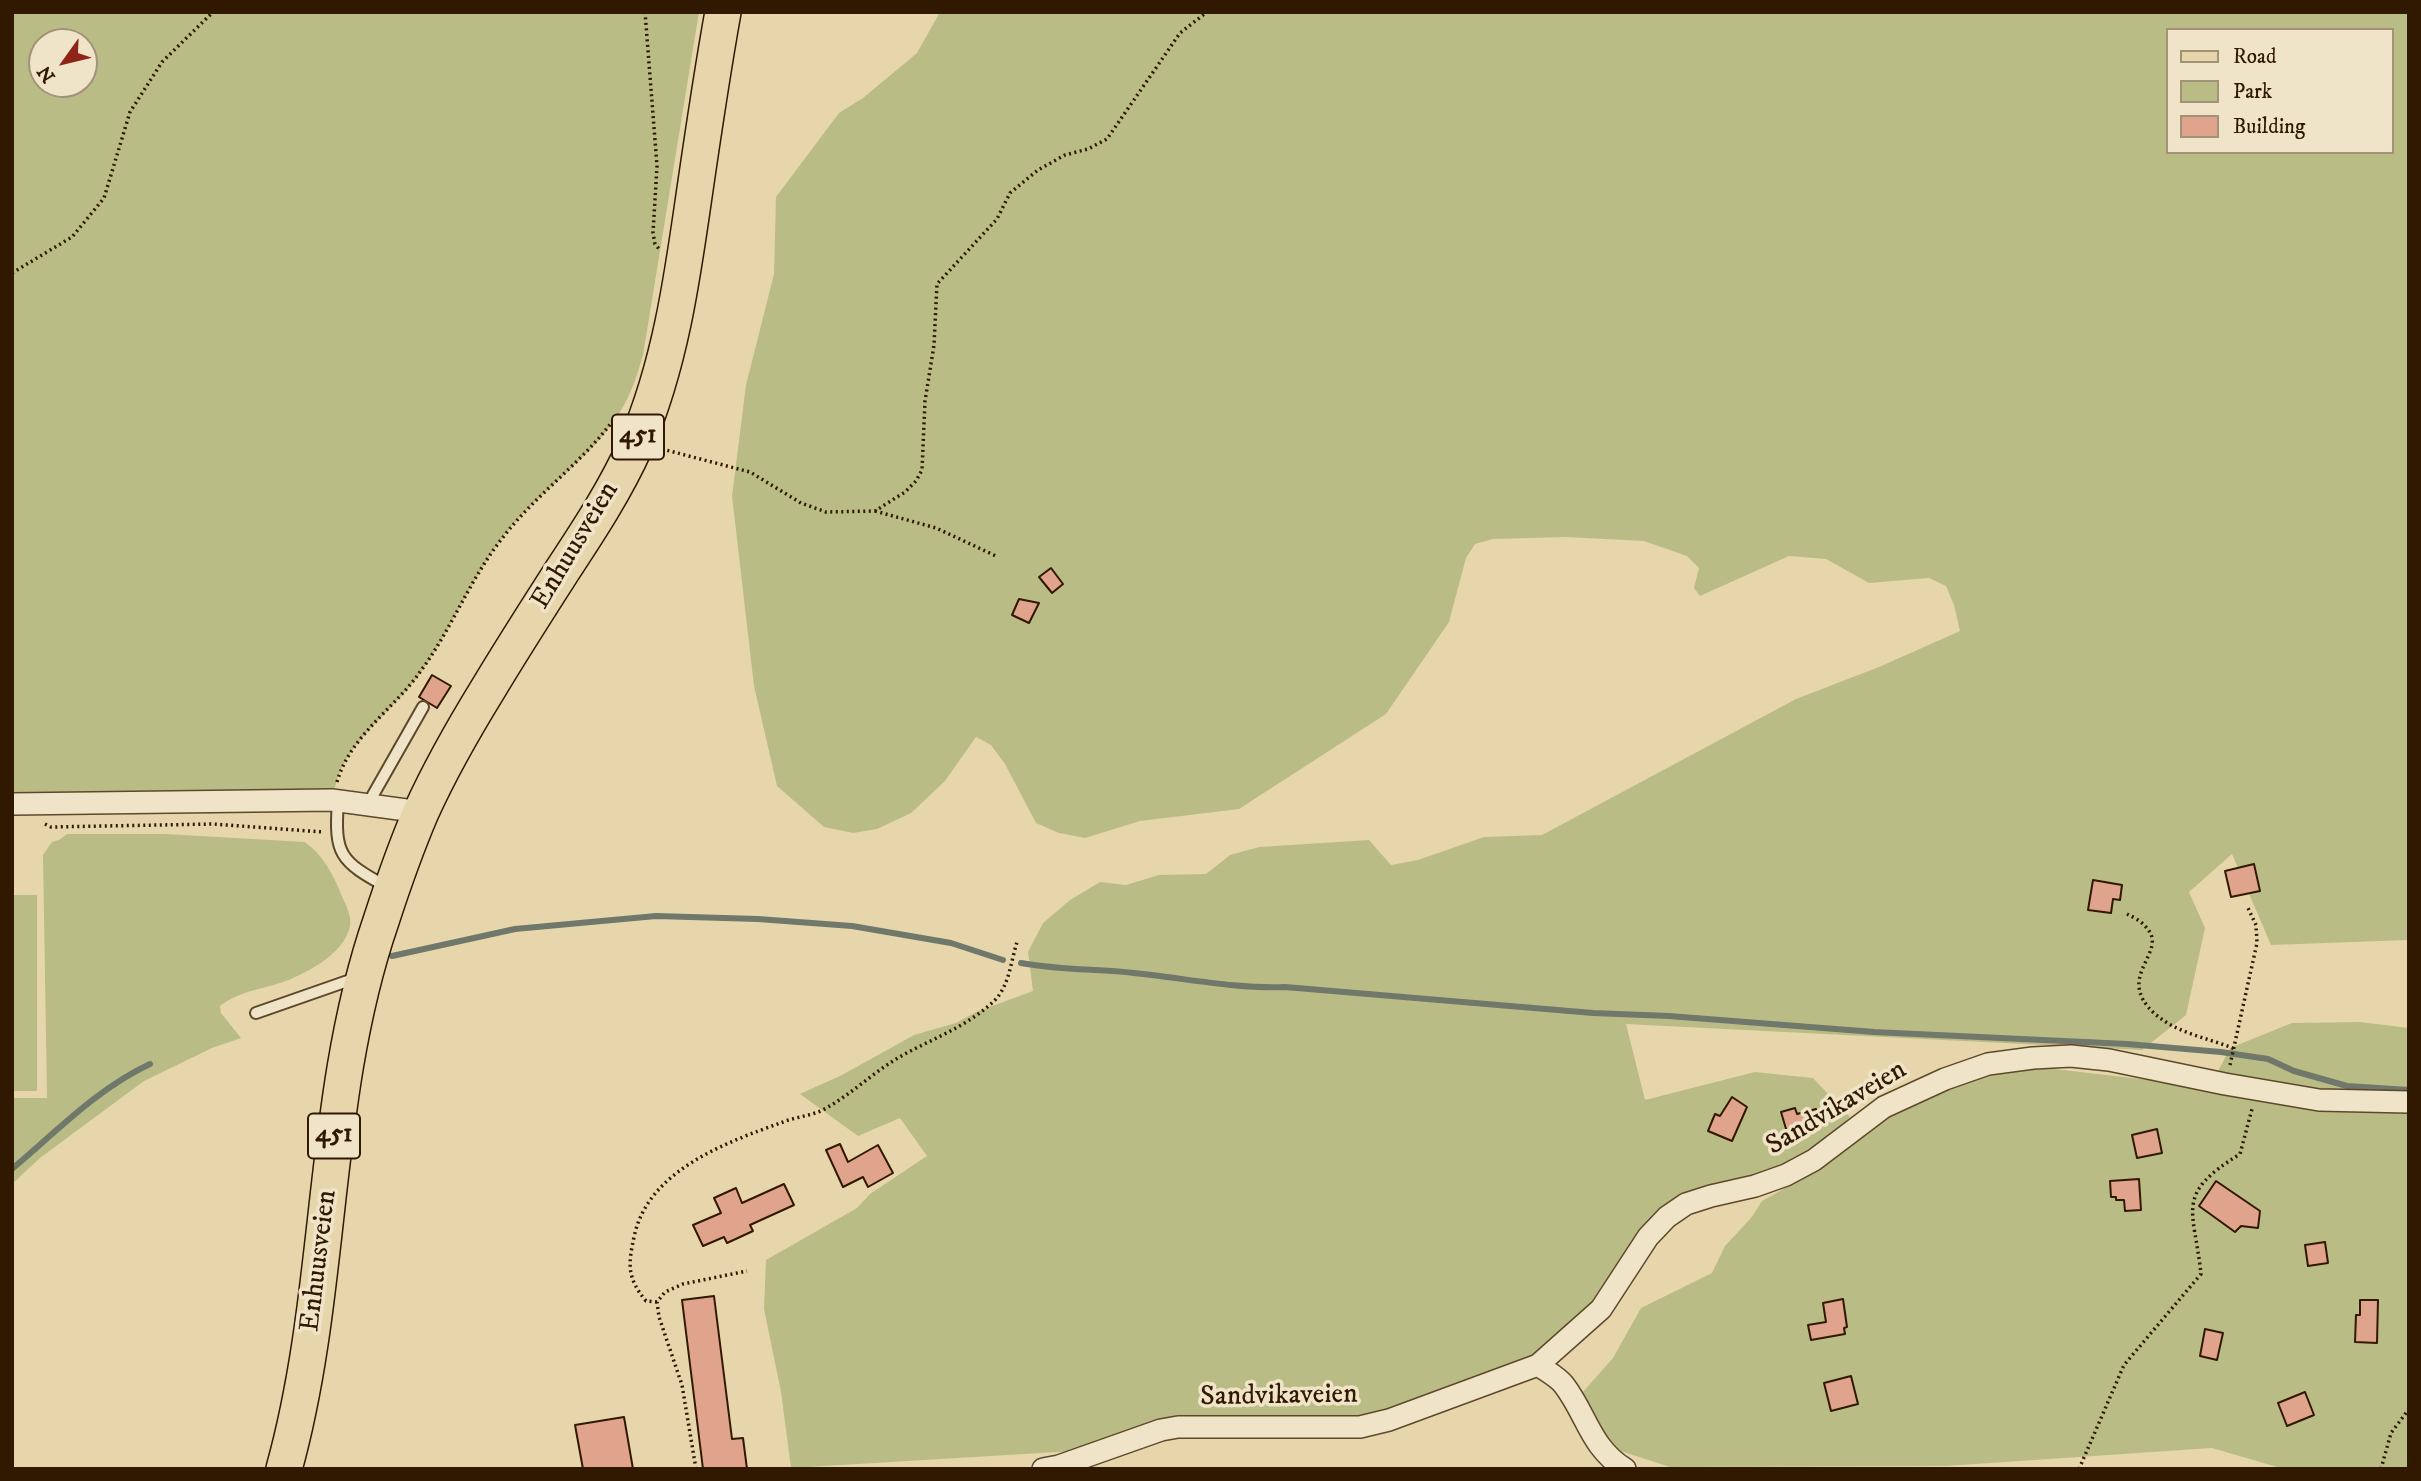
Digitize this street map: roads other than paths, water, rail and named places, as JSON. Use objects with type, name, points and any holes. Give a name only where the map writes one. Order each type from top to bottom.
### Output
[{"type":"main road","name":"Enhuusveien","points":[[284,1469],[308,1354],[337,1116],[363,975],[421,812],[486,692],[601,512],[623,434],[667,354],[684,265],[723,12]]},
{"type":"street","points":[[12,804],[335,801],[421,812]]},
{"type":"street","name":"Sandvikaveien","points":[[1042,1469],[1059,1466],[1161,1430],[1178,1427],[1360,1427],[1389,1420],[1538,1365],[1601,1309],[1648,1237],[1667,1217],[1686,1204],[1755,1186],[1795,1170],[1814,1160],[1884,1107],[1945,1079],[1988,1064],[2071,1056],[2109,1060],[2319,1100],[2409,1102]]},
{"type":"street","points":[[1538,1365],[1563,1383],[1598,1446],[1625,1469]]},
{"type":"lane","points":[[371,805],[373,795],[423,707]]},
{"type":"lane","points":[[335,801],[335,834],[342,854],[361,872],[392,890]]},
{"type":"lane","points":[[256,1013],[363,975]]},
{"type":"waterway","points":[[392,956],[515,929],[656,916],[758,919],[852,926],[951,943],[1003,960]]},
{"type":"waterway","points":[[1021,963],[1228,985],[1285,987],[1593,1013],[1669,1016],[1874,1032],[2127,1044],[2221,1052],[2268,1059],[2294,1071],[2347,1086],[2409,1090]]},
{"type":"waterway","points":[[12,1169],[95,1098],[150,1064]]}]
